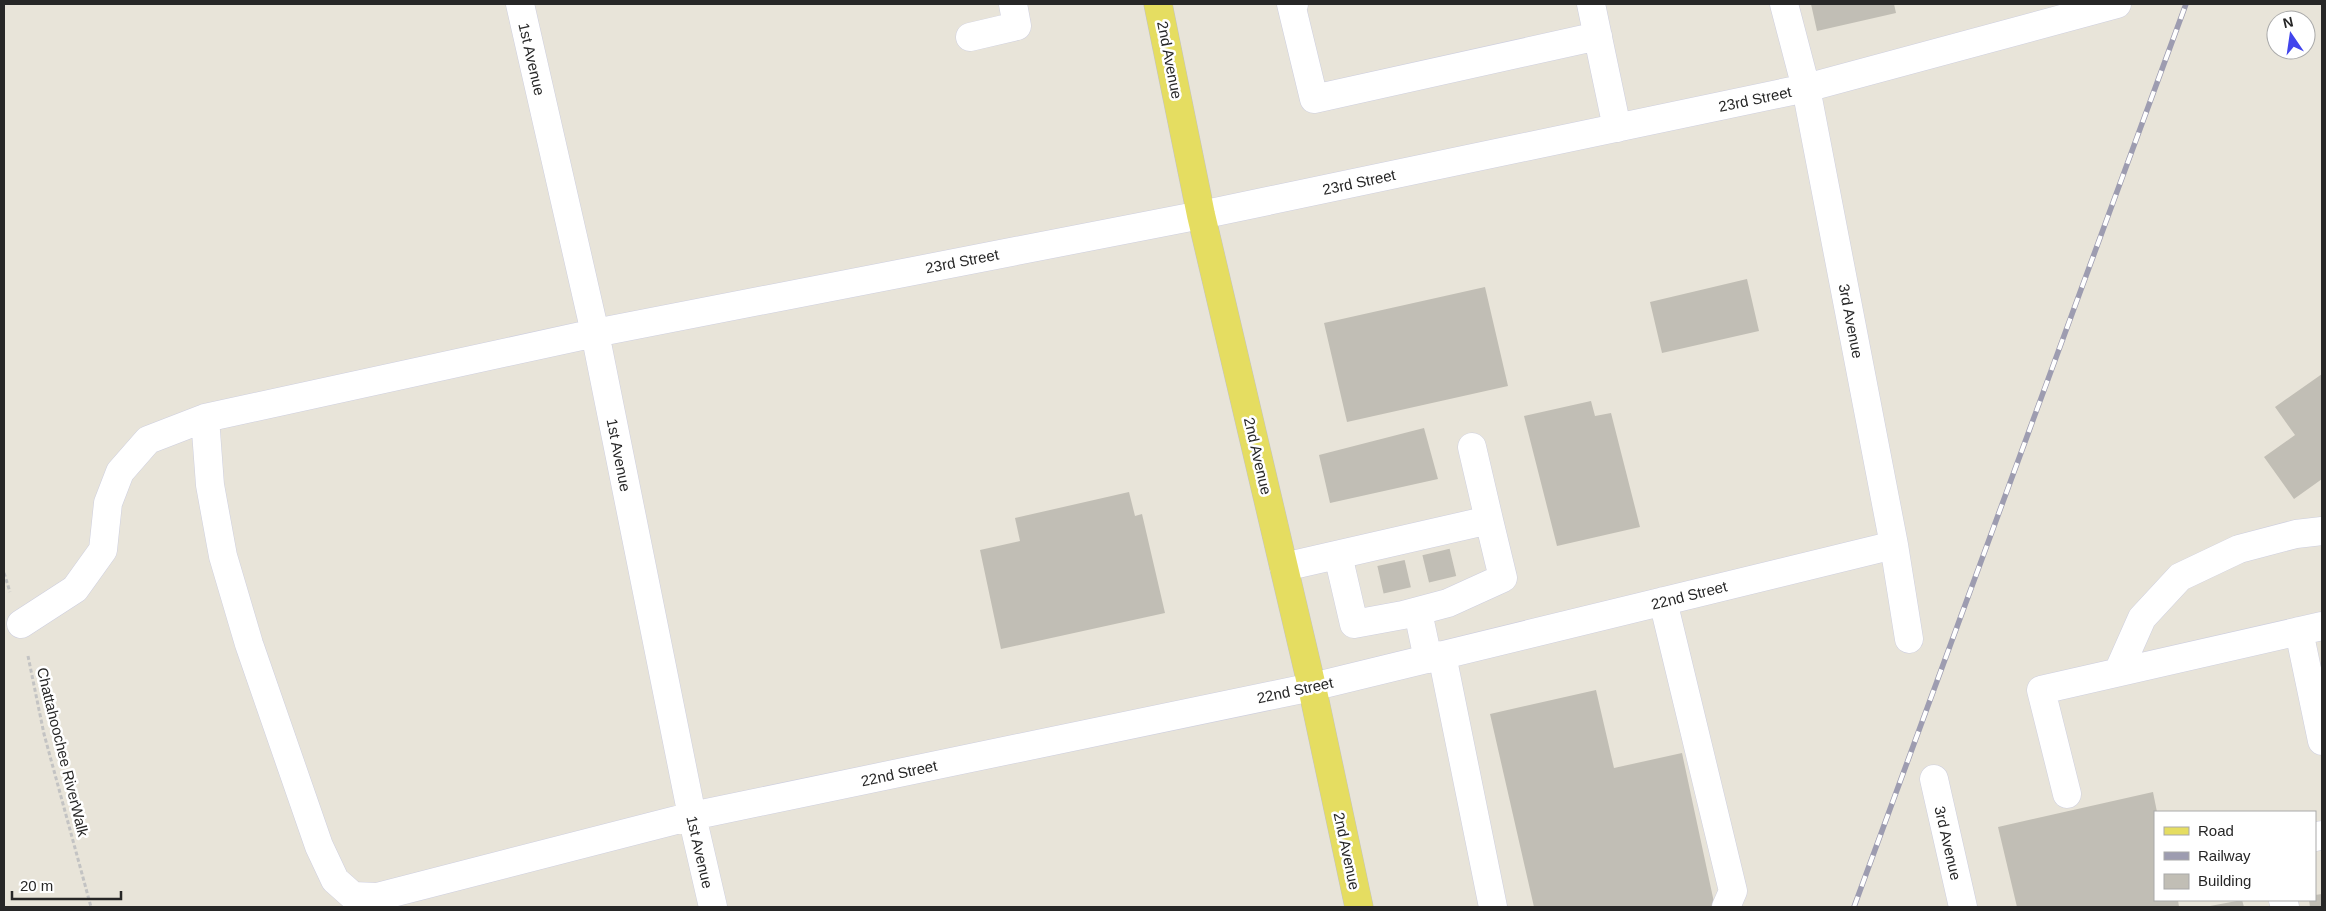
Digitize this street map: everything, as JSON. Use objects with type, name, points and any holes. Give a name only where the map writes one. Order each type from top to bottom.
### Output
[{"type":"main road","name":"2nd Avenue","points":[[1158,4],[1201,215],[1312,687],[1359,907]]},
{"type":"street","name":"1st Avenue","points":[[520,4],[595,333],[692,816],[713,907]]},
{"type":"street","points":[[970,36],[1018,26],[1012,4]]},
{"type":"street","points":[[1294,4],[1290,4],[1314,99],[1598,36]]},
{"type":"street","points":[[1591,4],[1617,128]]},
{"type":"street","name":"3rd Avenue","points":[[1784,4],[1806,88],[1894,545],[1909,639]]},
{"type":"street","name":"23rd Street","points":[[21,624],[75,589],[103,550],[108,503],[120,472],[148,440],[205,418],[595,333],[1201,215],[1806,88],[2117,4]]},
{"type":"street","name":"22nd Street","points":[[205,418],[210,485],[223,556],[249,644],[319,846],[335,880],[353,896],[378,897],[692,816],[1312,687],[1894,545]]},
{"type":"street","points":[[1338,555],[1354,624],[1503,578],[1472,447]]},
{"type":"street","points":[[1284,567],[1338,555],[1389,553],[1434,543],[1489,520]]},
{"type":"street","points":[[2118,672],[2142,618],[2180,577],[2239,549],[2296,534],[2322,531]]},
{"type":"street","points":[[1663,601],[1733,891],[1726,907]]},
{"type":"street","points":[[1407,608],[1435,657],[1493,907]]},
{"type":"street","points":[[2067,794],[2041,690],[2311,628],[2322,740]]},
{"type":"street","name":"3rd Avenue","points":[[1934,779],[1963,907]]},
{"type":"path","name":"Chattahoochee RiverWalk","points":[[4,573],[21,624],[44,734],[91,907]]},
{"type":"building","points":[[1811,4],[1894,4],[1896,13],[1817,31]]},
{"type":"building","points":[[1747,279],[1759,331],[1662,353],[1650,302]]},
{"type":"building","points":[[1485,287],[1508,386],[1347,422],[1324,323]]},
{"type":"building","points":[[2322,374],[2322,479],[2294,499],[2264,457],[2295,435],[2275,407]]},
{"type":"building","points":[[1591,401],[1595,416],[1611,413],[1640,527],[1557,546],[1524,416]]},
{"type":"building","points":[[1424,428],[1438,479],[1330,503],[1319,455]]},
{"type":"building","points":[[1129,492],[1135,516],[1142,514],[1165,613],[1001,649],[980,550],[1020,541],[1015,518]]},
{"type":"building","points":[[1596,690],[1614,768],[1682,753],[1715,907],[1534,907],[1490,714]]},
{"type":"building","points":[[2153,792],[2157,811],[2154,811],[2154,901],[2178,901],[2179,907],[2017,907],[1998,827]]},
{"type":"building","points":[[2322,894],[2322,907],[2310,907],[2309,901],[2316,901],[2316,895]]},
{"type":"building","points":[[2242,901],[2244,907],[2210,907]]},
{"type":"tunnel","points":[[1436,552],[1445,589]]},
{"type":"tunnel","points":[[1391,563],[1399,598]]},
{"type":"railway","points":[[1854,907],[2186,4]]}]
